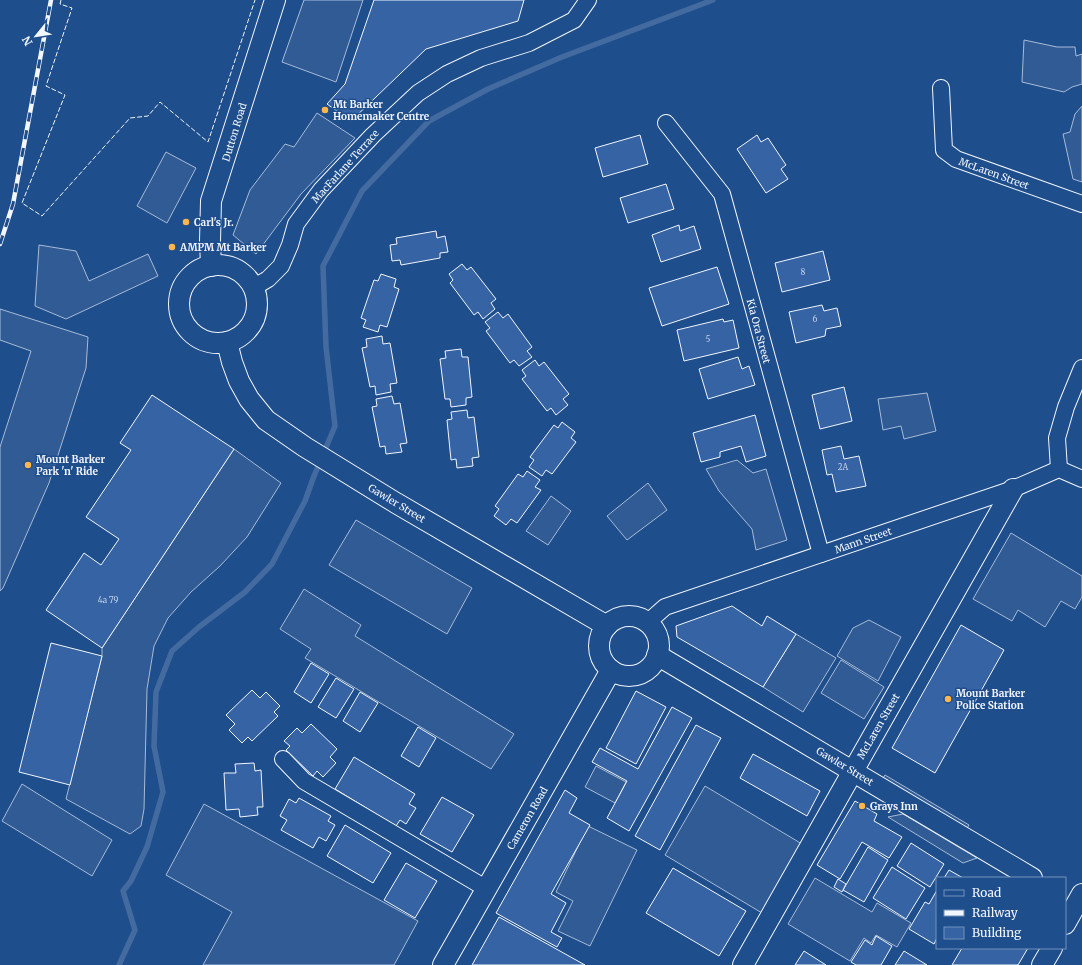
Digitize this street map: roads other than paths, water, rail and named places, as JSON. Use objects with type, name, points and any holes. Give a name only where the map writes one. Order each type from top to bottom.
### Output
[{"type":"street","name":"Dutton Road","points":[[210,266],[211,201],[275,0]]},
{"type":"street","name":"MacFarlane Terrace","points":[[253,288],[268,279],[281,266],[290,245],[296,224],[321,190],[373,134],[418,93],[448,74],[481,58],[529,43],[574,20],[588,0]]},
{"type":"street","name":"McLaren Street","points":[[940,88],[944,150],[956,159],[1082,204]]},
{"type":"street","name":"Kia Ora Street","points":[[666,124],[722,194],[820,554]]},
{"type":"street","points":[[210,266],[225,266],[232,268],[245,276],[253,288],[256,299],[256,310],[253,321],[246,331],[238,338],[227,342],[218,343],[200,339],[186,327],[179,310],[179,298],[186,281],[200,269],[210,266]]},
{"type":"street","name":"Gawler Street","points":[[227,342],[232,362],[239,380],[249,399],[266,420],[305,447],[409,510],[607,626]]},
{"type":"street","points":[[1082,368],[1066,407],[1057,438],[1059,469],[1082,479]]},
{"type":"street","name":"Mann Street","points":[[647,623],[665,607],[1013,489],[1059,469]]},
{"type":"street","name":"McLaren Street","points":[[743,965],[852,770],[1013,489]]},
{"type":"street","points":[[624,616],[632,616],[642,619],[651,626],[656,634],[658,644],[657,655],[650,668],[631,676],[621,675],[611,670],[604,663],[599,648],[601,634],[607,626],[615,619],[624,616]]},
{"type":"street","name":"Gawler Street","points":[[657,655],[1030,877]]},
{"type":"street","name":"Cameron Road","points":[[443,965],[611,670]]},
{"type":"street","points":[[283,759],[304,781],[487,889]]},
{"type":"street","points":[[1066,922],[1076,901]]},
{"type":"street","points":[[1042,965],[1051,949]]},
{"type":"waterway","points":[[119,965],[135,930],[123,891],[131,881],[147,847],[163,792],[154,746],[156,692],[172,651],[199,627],[245,592],[272,564],[305,501],[335,426],[326,347],[323,266],[362,191],[429,121],[488,89],[562,57],[713,0]]},
{"type":"railway","points":[[0,244],[13,204],[51,0]]},
{"type":"place","name":"Mt Barker Homemaker Centre","points":[[325,110]]},
{"type":"place","name":"Carl's Jr.","points":[[186,222]]},
{"type":"place","name":"AMPM Mt Barker","points":[[172,247]]},
{"type":"place","name":"Mount Barker Park 'n' Ride","points":[[28,465]]},
{"type":"place","name":"Mount Barker Police Station","points":[[948,699]]},
{"type":"place","name":"Grays Inn","points":[[862,806]]}]
